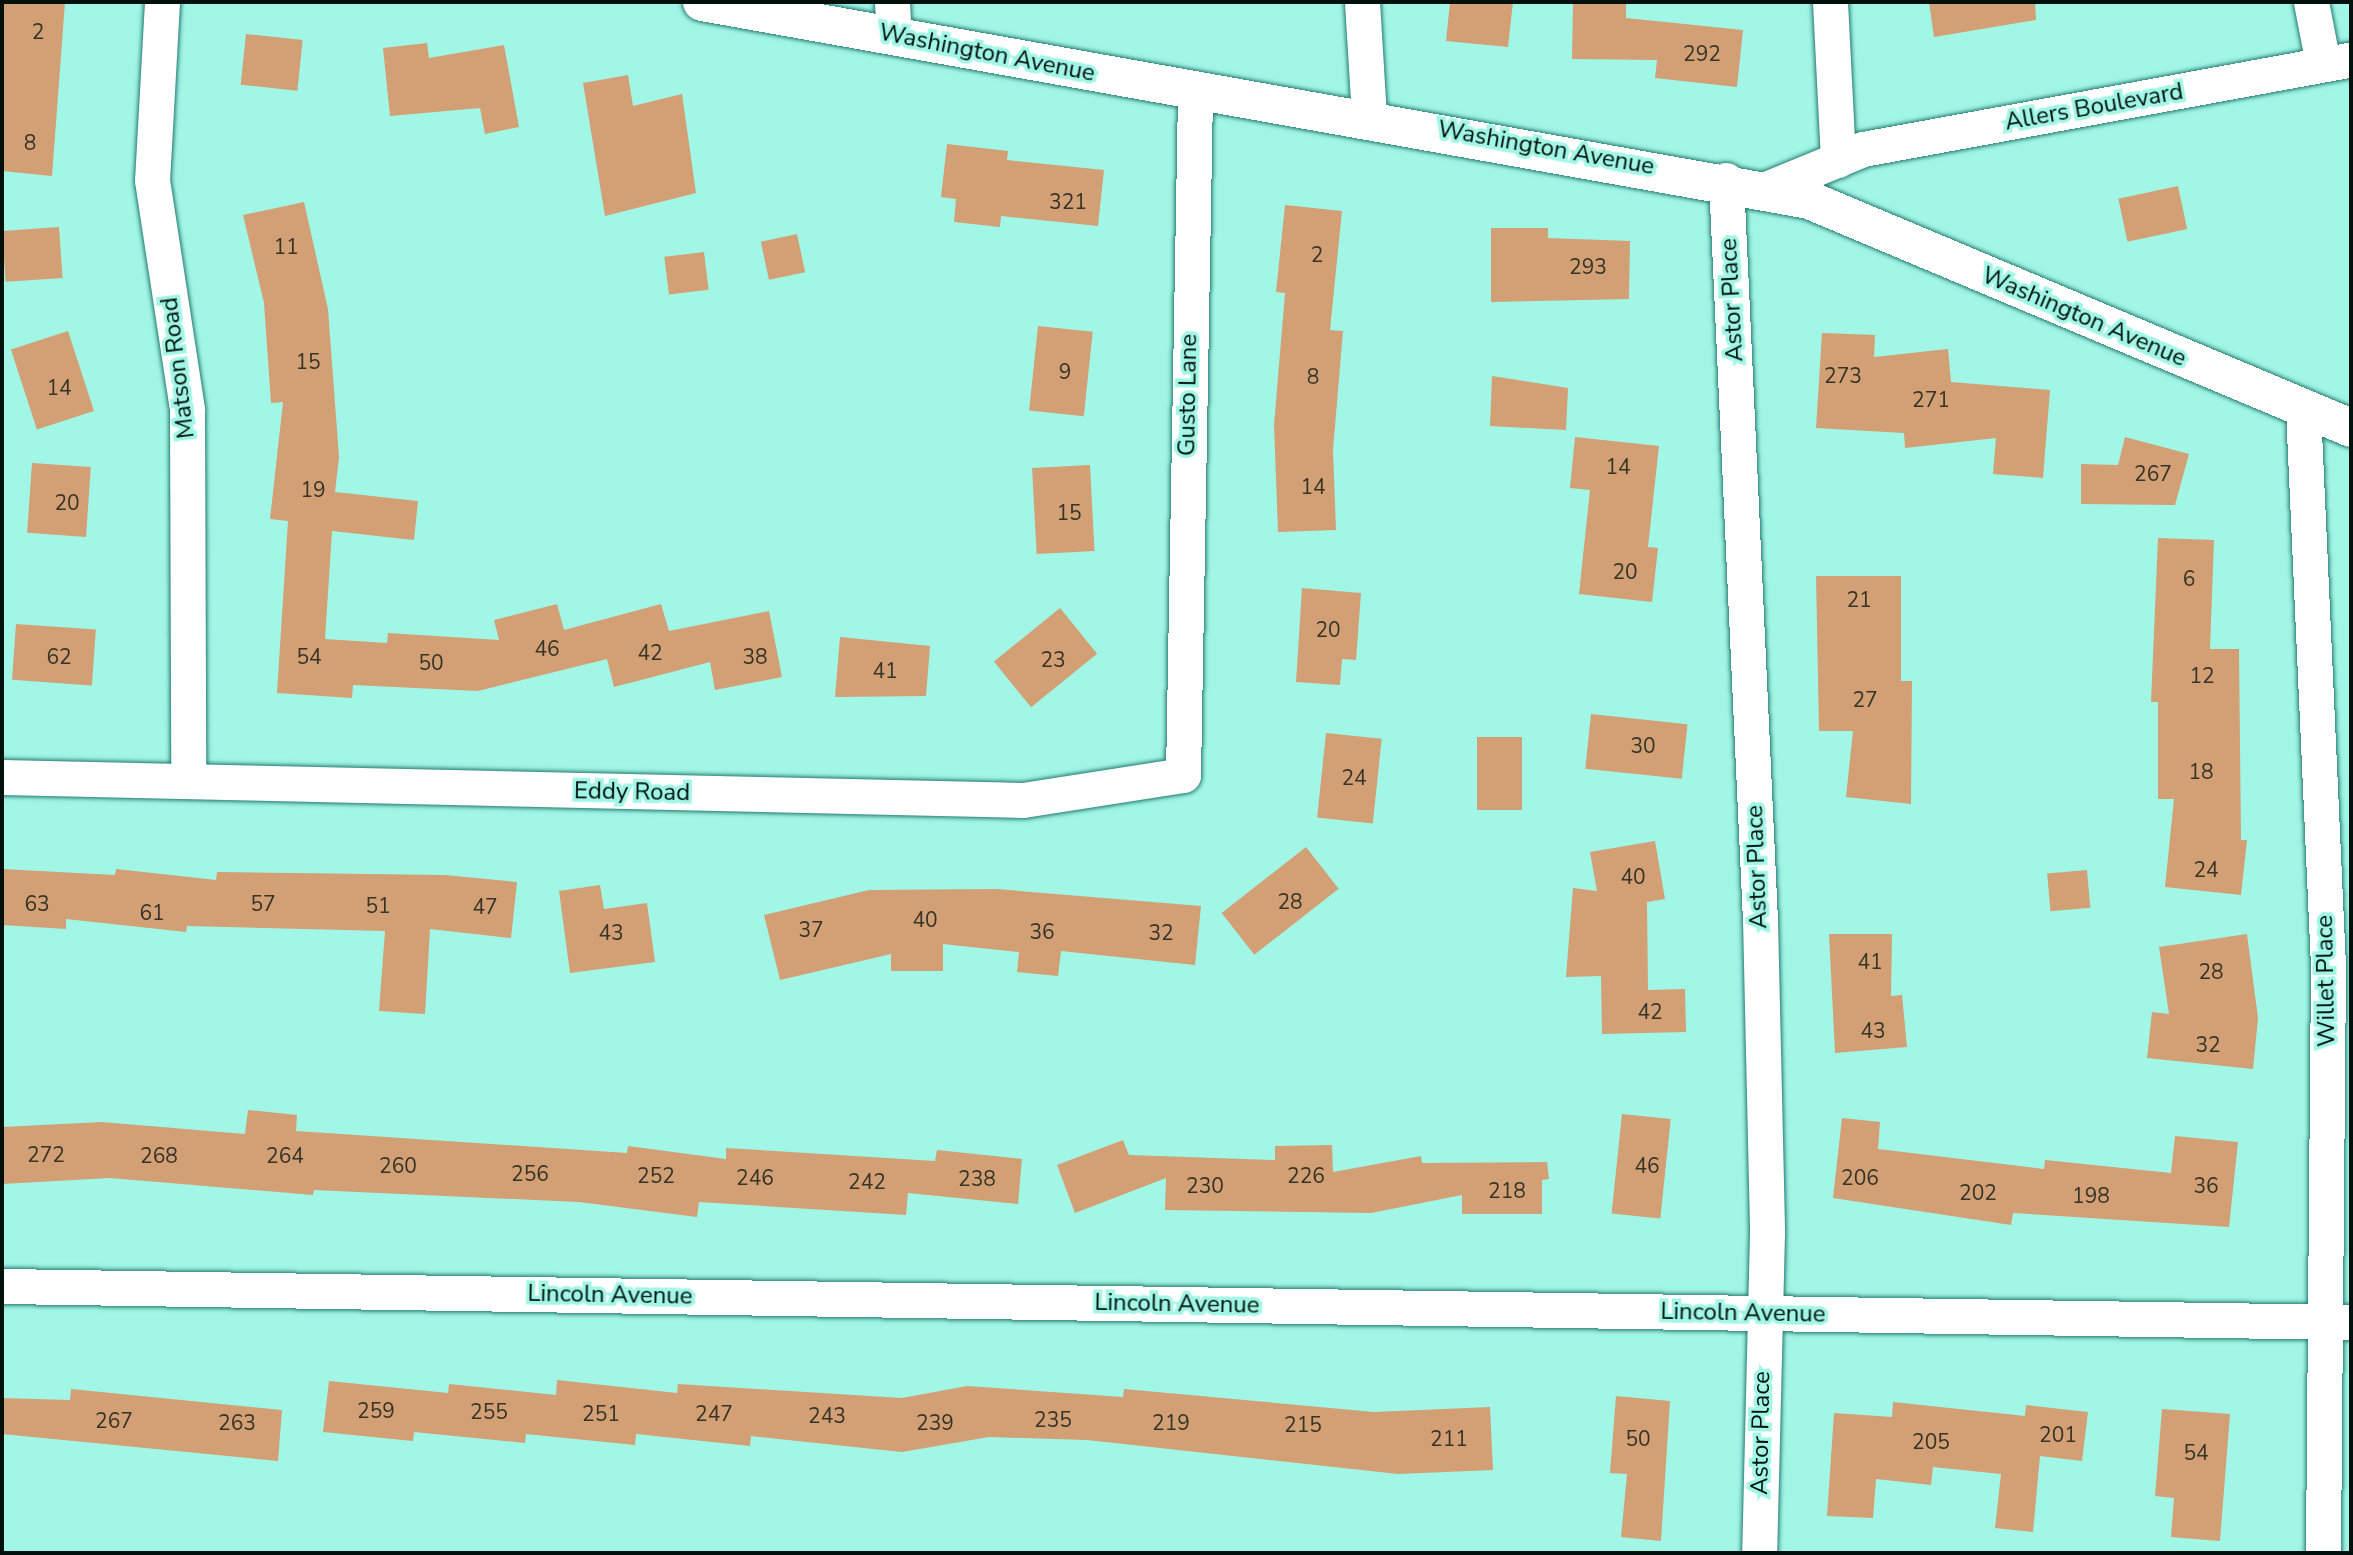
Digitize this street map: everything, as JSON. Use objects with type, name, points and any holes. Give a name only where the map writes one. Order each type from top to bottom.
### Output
[{"type":"street","name":"Matson Road","points":[[162,2],[152,180],[187,410],[188,779]]},
{"type":"street","name":"Washington Avenue","points":[[702,2],[893,19],[1195,92],[1369,117],[1726,180],[1810,200],[2351,428]]},
{"type":"street","points":[[1363,2],[1369,117]]},
{"type":"street","points":[[1830,2],[1838,160]]},
{"type":"street","points":[[2311,2],[2337,62]]},
{"type":"street","name":"Allers Boulevard","points":[[1766,189],[1863,149],[2337,62]]},
{"type":"street","name":"Gusto Lane","points":[[1184,697],[1195,92]]},
{"type":"street","name":"Astor Place","points":[[1726,180],[1760,919],[1763,1313],[1759,1553]]},
{"type":"street","name":"Willet Place","points":[[2303,408],[2328,966],[2339,1322],[2323,1553]]},
{"type":"street","name":"Eddy Road","points":[[2,777],[188,779],[1024,800],[1183,775],[1184,697]]},
{"type":"street","name":"Lincoln Avenue","points":[[2,1286],[2339,1322]]},
{"type":"building","points":[[2,2],[65,2],[52,176],[2,171]]},
{"type":"building","points":[[1450,2],[1513,2],[1508,47],[1446,41]]},
{"type":"building","points":[[1573,2],[1626,2],[1626,18],[1743,30],[1737,87],[1655,78],[1657,60],[1572,59]]},
{"type":"building","points":[[1929,2],[2035,2],[2036,20],[1934,37]]},
{"type":"building","points":[[246,34],[303,40],[297,91],[241,85]]},
{"type":"building","points":[[427,43],[429,58],[504,45],[519,127],[485,134],[480,108],[390,116],[383,48]]},
{"type":"building","points":[[628,75],[633,106],[682,94],[696,193],[605,216],[583,83]]},
{"type":"building","points":[[947,144],[1008,151],[1007,160],[1104,170],[1098,226],[1001,216],[1000,227],[954,222],[956,199],[941,197]]},
{"type":"building","points":[[2178,186],[2187,229],[2127,242],[2118,199]]},
{"type":"building","points":[[304,202],[328,309],[339,457],[335,492],[418,501],[414,540],[332,531],[325,639],[387,643],[388,633],[499,640],[494,620],[557,604],[564,630],[661,604],[669,631],[769,611],[782,677],[715,690],[710,662],[614,687],[607,659],[478,691],[353,685],[352,698],[277,693],[288,521],[270,519],[283,402],[271,403],[264,303],[243,215]]},
{"type":"building","points":[[1285,205],[1342,211],[1330,330],[1343,331],[1333,450],[1336,530],[1278,532],[1274,425],[1285,293],[1276,292]]},
{"type":"building","points":[[59,227],[63,278],[6,282],[2,231]]},
{"type":"building","points":[[1491,228],[1548,228],[1548,238],[1630,241],[1629,299],[1491,302]]},
{"type":"building","points":[[797,234],[805,272],[769,280],[761,242]]},
{"type":"building","points":[[704,252],[709,290],[669,295],[664,257]]},
{"type":"building","points":[[1038,326],[1093,332],[1084,416],[1029,411]]},
{"type":"building","points":[[68,331],[94,411],[37,429],[11,350]]},
{"type":"building","points":[[1822,333],[1875,335],[1874,357],[1948,349],[1951,382],[2050,390],[2043,478],[1993,474],[1996,438],[1905,448],[1904,433],[1816,428]]},
{"type":"building","points":[[1492,376],[1568,388],[1566,430],[1490,426]]},
{"type":"building","points":[[1575,437],[1659,446],[1648,547],[1658,548],[1652,602],[1579,594],[1590,490],[1570,488]]},
{"type":"building","points":[[2125,437],[2189,454],[2175,505],[2081,504],[2081,464],[2118,465]]},
{"type":"building","points":[[32,463],[91,467],[86,537],[27,533]]},
{"type":"building","points":[[1090,465],[1095,551],[1037,554],[1032,468]]},
{"type":"building","points":[[2158,538],[2214,540],[2210,649],[2239,649],[2241,840],[2247,840],[2241,895],[2165,887],[2174,799],[2158,799],[2158,702],[2151,702]]},
{"type":"building","points":[[1816,576],[1901,576],[1901,681],[1912,681],[1911,804],[1846,797],[1853,731],[1819,731]]},
{"type":"building","points":[[1302,588],[1361,593],[1356,660],[1342,659],[1340,685],[1296,682]]},
{"type":"building","points":[[1060,608],[1097,654],[1031,707],[994,661]]},
{"type":"building","points":[[16,624],[96,630],[92,685],[12,680]]},
{"type":"building","points":[[840,637],[930,646],[926,696],[835,697]]},
{"type":"building","points":[[1591,714],[1687,724],[1682,779],[1585,769]]},
{"type":"building","points":[[1326,733],[1382,739],[1373,823],[1317,818]]},
{"type":"building","points":[[1477,737],[1522,737],[1522,810],[1477,810]]},
{"type":"building","points":[[1655,841],[1665,899],[1647,902],[1648,990],[1685,989],[1686,1032],[1602,1034],[1601,976],[1566,977],[1573,888],[1597,891],[1590,852]]},
{"type":"building","points":[[1306,847],[1339,889],[1254,955],[1222,913]]},
{"type":"building","points":[[2,869],[115,875],[116,869],[216,880],[217,872],[445,875],[517,882],[511,938],[430,929],[425,1014],[379,1011],[385,931],[187,926],[186,932],[66,919],[66,929],[2,925]]},
{"type":"building","points":[[2087,870],[2090,908],[2050,911],[2047,873]]},
{"type":"building","points":[[600,885],[604,909],[647,903],[655,962],[570,973],[559,891]]},
{"type":"building","points":[[996,889],[1201,906],[1195,965],[1061,951],[1058,976],[1017,972],[1019,952],[943,944],[943,971],[891,971],[891,954],[780,980],[764,915],[869,890]]},
{"type":"building","points":[[1829,934],[1892,934],[1891,996],[1902,995],[1907,1047],[1835,1053]]},
{"type":"building","points":[[2247,934],[2258,1018],[2253,1069],[2147,1058],[2152,1012],[2169,1014],[2159,947]]},
{"type":"building","points":[[248,1110],[297,1115],[296,1131],[627,1153],[628,1146],[726,1159],[726,1148],[935,1161],[937,1150],[1022,1159],[1018,1204],[908,1193],[906,1215],[699,1202],[697,1217],[579,1202],[314,1190],[313,1195],[110,1178],[2,1184],[2,1127],[102,1122],[245,1134]]},
{"type":"building","points":[[1622,1114],[1671,1119],[1660,1219],[1612,1213]]},
{"type":"building","points":[[1842,1118],[1880,1122],[1878,1149],[2044,1169],[2045,1160],[2171,1173],[2175,1136],[2238,1142],[2229,1227],[2013,1213],[2011,1225],[1833,1198]]},
{"type":"building","points":[[1123,1140],[1129,1155],[1275,1160],[1275,1146],[1332,1145],[1333,1172],[1421,1156],[1422,1163],[1547,1162],[1549,1179],[1542,1180],[1542,1214],[1462,1214],[1462,1195],[1371,1213],[1165,1210],[1166,1178],[1075,1213],[1057,1165]]},
{"type":"building","points":[[557,1380],[677,1393],[678,1384],[902,1398],[967,1386],[1123,1397],[1124,1389],[1374,1412],[1490,1407],[1493,1470],[1398,1474],[1087,1440],[989,1437],[902,1452],[751,1436],[750,1446],[636,1434],[635,1445],[526,1434],[525,1443],[414,1432],[413,1441],[323,1432],[329,1381],[448,1393],[449,1384],[556,1395]]},
{"type":"building","points":[[71,1389],[282,1410],[278,1461],[2,1434],[2,1398],[70,1400]]},
{"type":"building","points":[[1616,1396],[1670,1401],[1661,1541],[1621,1537],[1627,1474],[1610,1473]]},
{"type":"building","points":[[1893,1402],[2025,1416],[2026,1405],[2088,1412],[2082,1461],[2040,1456],[2033,1532],[1995,1528],[2001,1474],[1933,1467],[1931,1485],[1876,1479],[1873,1518],[1827,1516],[1834,1413],[1892,1417]]},
{"type":"building","points":[[2162,1409],[2230,1414],[2220,1541],[2171,1537],[2174,1498],[2155,1496]]}]
